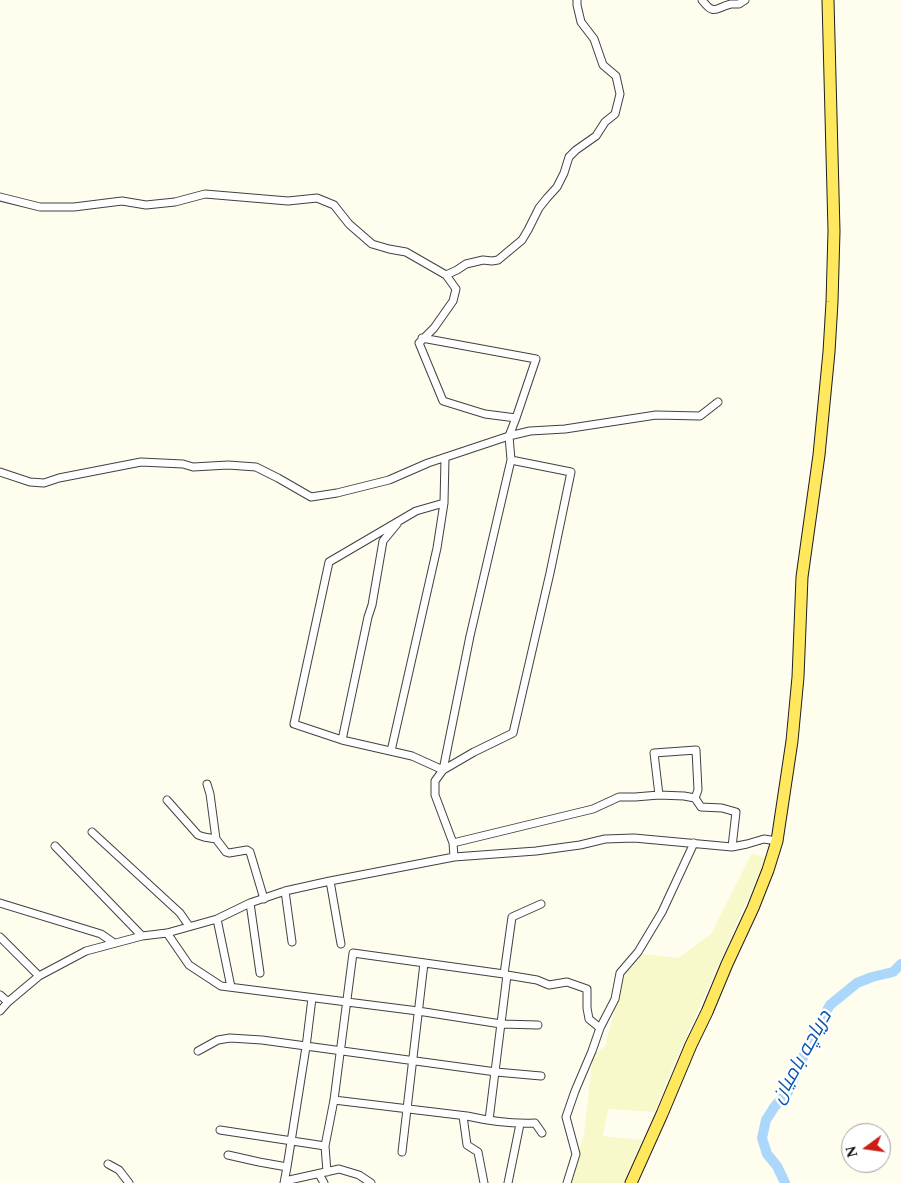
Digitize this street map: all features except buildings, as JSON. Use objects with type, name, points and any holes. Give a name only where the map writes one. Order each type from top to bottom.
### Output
[{"type":"main road","points":[[631,1183],[753,908],[777,841],[792,740],[798,677],[802,577],[819,455],[830,342],[834,222],[828,0]]},
{"type":"street","points":[[446,275],[466,264],[483,260],[498,260],[522,240],[539,208],[557,187],[570,156],[596,136],[605,122],[615,114],[620,94],[616,76],[603,65],[594,39],[582,22],[577,0]]},
{"type":"street","points":[[702,0],[708,8],[718,10],[731,4],[739,4],[745,0]]},
{"type":"street","points":[[0,197],[40,207],[74,207],[122,201],[146,205],[175,202],[205,194],[288,201],[317,198],[334,205],[349,224],[372,244],[406,252],[446,275],[456,289],[453,301],[434,328],[419,343],[442,400],[485,414],[516,418]]},
{"type":"street","points":[[422,338],[536,359],[509,436],[511,460],[470,636],[442,770],[435,781],[436,795],[453,843],[454,857]]},
{"type":"street","points":[[0,472],[30,482],[44,483],[59,478],[141,462],[182,464],[193,467],[228,465],[256,467],[311,497],[337,493],[390,480],[428,463],[509,436],[530,431],[565,429],[656,415],[700,416],[718,402]]},
{"type":"street","points":[[391,751],[438,548],[444,503],[446,458]]},
{"type":"street","points":[[442,770],[513,733],[550,573],[571,472],[511,460]]},
{"type":"street","points":[[442,770],[412,756],[342,740],[294,724],[329,562],[416,511],[444,503]]},
{"type":"street","points":[[342,740],[372,605],[383,541],[400,520]]},
{"type":"street","points":[[658,795],[654,753],[696,750],[698,790],[694,798]]},
{"type":"street","points":[[207,784],[216,839],[226,852],[247,850],[250,852],[264,898]]},
{"type":"street","points":[[453,843],[593,809],[619,797],[658,795],[694,798],[701,807],[722,808],[736,812],[732,847]]},
{"type":"street","points":[[167,800],[198,835],[216,839]]},
{"type":"street","points":[[92,832],[180,913],[189,926]]},
{"type":"street","points":[[0,1011],[39,976],[86,951],[142,936],[167,933],[217,919],[264,898],[330,880],[454,857],[536,851],[580,845],[605,839],[634,838],[732,847],[764,839],[777,841]]},
{"type":"street","points":[[567,1183],[576,1154],[566,1117],[575,1091],[600,1028],[615,999],[620,973],[638,952],[662,912],[694,844]]},
{"type":"street","points":[[55,846],[142,936]]},
{"type":"street","points":[[330,880],[341,944]]},
{"type":"street","points":[[285,891],[292,942]]},
{"type":"street","points":[[0,903],[101,934],[114,943]]},
{"type":"street","points":[[250,903],[260,974]]},
{"type":"street","points":[[489,1120],[496,1072],[512,917],[541,904]]},
{"type":"street","points":[[217,919],[231,987]]},
{"type":"street","points":[[167,933],[189,965],[221,986],[418,1011],[501,1024],[538,1025]]},
{"type":"street","points":[[0,937],[39,976]]},
{"type":"street","points":[[327,1172],[325,1146],[334,1100],[353,954],[506,974],[537,980],[549,986],[567,982],[587,989],[589,1020],[600,1028]]},
{"type":"street","points":[[402,1152],[424,963]]},
{"type":"street","points":[[0,994],[8,1002]]},
{"type":"street","points":[[312,998],[284,1182],[339,1169],[360,1176],[371,1183]]},
{"type":"street","points":[[198,1051],[218,1040],[230,1038],[262,1040],[496,1072],[541,1076]]},
{"type":"street","points":[[334,1100],[520,1124],[535,1123],[542,1133]]},
{"type":"street","points":[[463,1116],[467,1145],[478,1152],[484,1183]]},
{"type":"street","points":[[508,1183],[520,1124]]},
{"type":"street","points":[[220,1130],[325,1146]]},
{"type":"street","points":[[228,1155],[287,1167]]},
{"type":"street","points":[[108,1164],[119,1170],[129,1183]]},
{"type":"street","points":[[318,1174],[324,1183]]},
{"type":"green space","points":[[752,853],[766,858],[671,1071],[655,1112],[608,1109],[603,1136],[642,1140],[624,1183],[568,1183],[584,1135],[593,1054],[605,1047],[624,973],[643,954],[678,958],[711,934]]},
{"type":"waterway","name":"دریاچه بامیان","points":[[785,1183],[777,1166],[767,1154],[762,1138],[766,1120],[775,1106],[788,1092],[814,1032],[830,1005],[857,983],[893,972],[901,964]]}]
